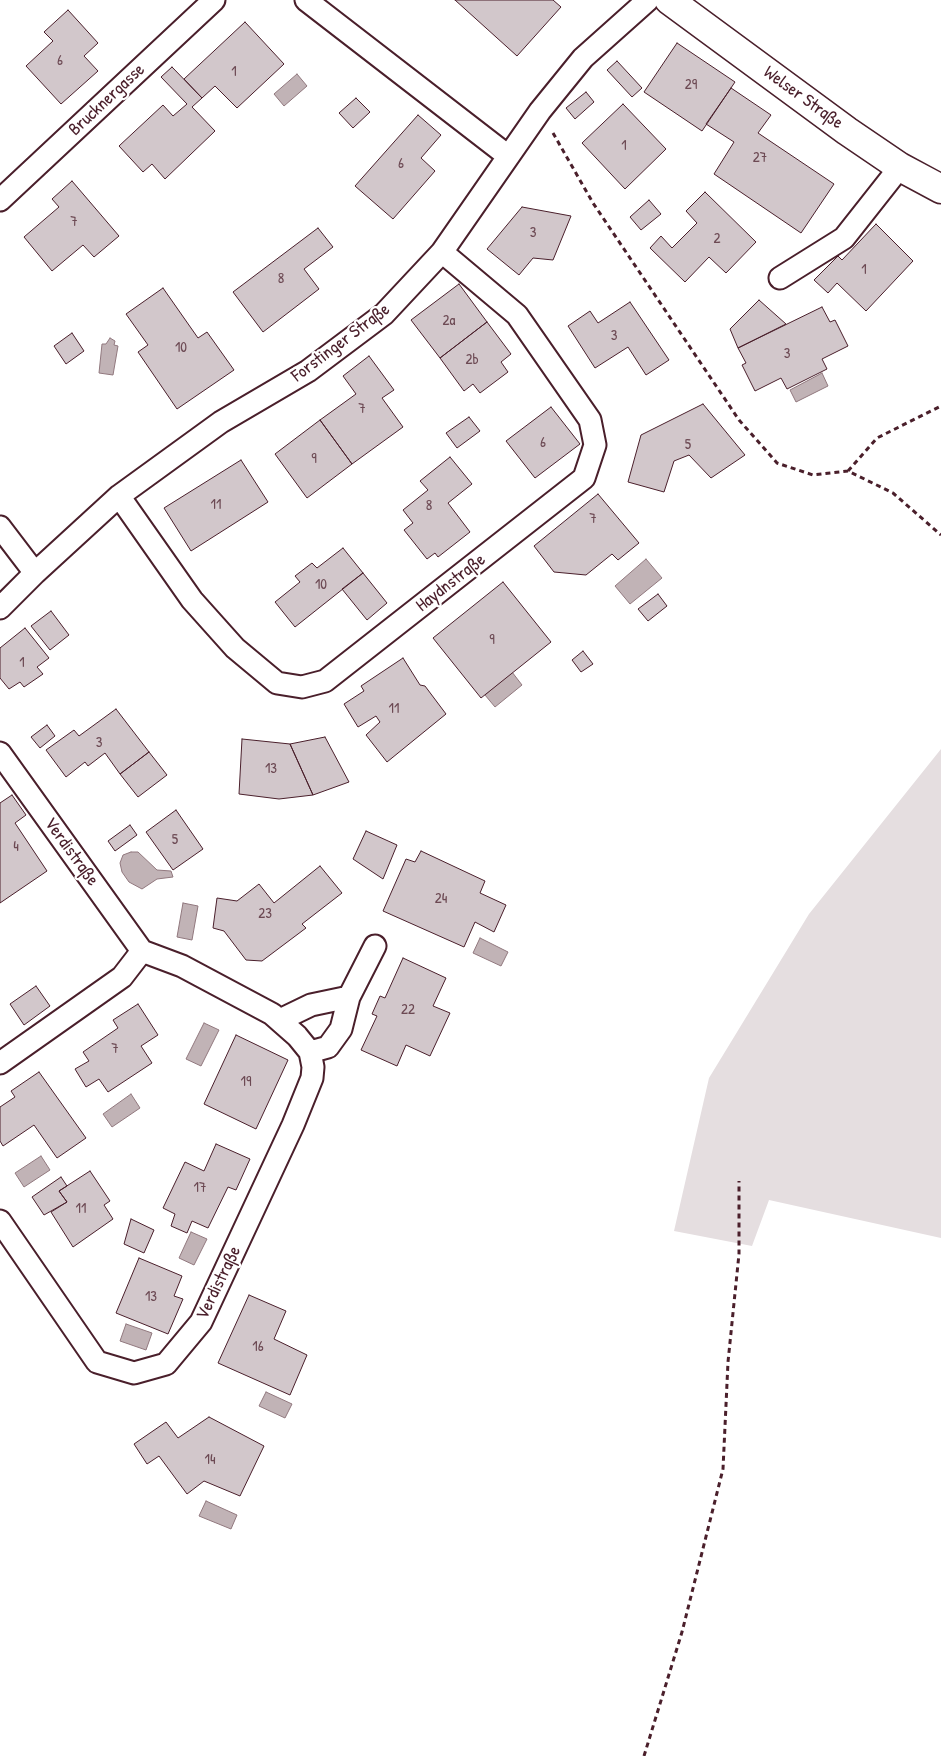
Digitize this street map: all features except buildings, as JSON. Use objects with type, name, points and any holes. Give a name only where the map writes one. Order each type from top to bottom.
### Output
[{"type":"main road","name":"Welser Straße","points":[[669,0],[847,131],[900,167],[941,189]]},
{"type":"street","name":"Brucknergasse","points":[[0,200],[214,0]]},
{"type":"street","points":[[306,0],[508,156]]},
{"type":"street","name":"Forstinger Straße","points":[[0,608],[34,573],[118,496],[221,422],[308,371],[377,320],[442,252],[540,111],[583,58],[648,0]]},
{"type":"street","points":[[780,278],[844,238],[900,167]]},
{"type":"street","name":"Haydnstraße","points":[[118,496],[192,600],[234,648],[277,683],[302,687],[325,682],[584,478],[595,445],[590,420],[517,315],[442,252]]},
{"type":"street","points":[[0,527],[34,573]]},
{"type":"street","name":"Verdistraße","points":[[0,753],[142,951]]},
{"type":"street","points":[[0,1063],[122,977],[142,951],[182,966],[272,1014],[297,1036],[310,1052],[328,1047],[341,1029],[349,997],[375,946]]},
{"type":"street","points":[[280,1020],[311,1005],[349,997]]},
{"type":"street","name":"Verdistraße","points":[[0,1221],[97,1362],[134,1373],[166,1364],[201,1322],[293,1126],[312,1078],[310,1052]]},
{"type":"path","points":[[540,111],[593,203],[739,420],[777,463],[813,475],[848,471],[893,493],[941,535]]},
{"type":"path","points":[[848,471],[877,438],[941,406]]},
{"type":"path","points":[[644,1756],[682,1632],[724,1469],[728,1362],[739,1254],[739,1181]]},
{"type":"shaded area","points":[[297,74],[307,86],[284,106],[274,94]]},
{"type":"shaded area","points":[[110,338],[115,341],[114,345],[118,346],[113,375],[99,373],[102,344],[106,344]]},
{"type":"shaded area","points":[[822,373],[828,386],[796,402],[790,390]]},
{"type":"shaded area","points":[[646,559],[662,578],[630,604],[615,586]]},
{"type":"shaded area","points":[[512,672],[522,685],[495,707],[485,695]]},
{"type":"shaded area","points":[[941,749],[941,1238],[769,1200],[752,1246],[674,1231],[709,1078],[809,914]]},
{"type":"shaded area","points":[[138,852],[157,870],[171,871],[173,877],[157,879],[142,889],[129,882],[122,872],[120,863],[123,855]]},
{"type":"shaded area","points":[[183,903],[198,906],[192,940],[177,937]]},
{"type":"shaded area","points":[[480,938],[508,952],[501,966],[473,953]]},
{"type":"shaded area","points":[[204,1023],[219,1030],[201,1066],[186,1059]]},
{"type":"shaded area","points":[[131,1094],[140,1108],[112,1127],[103,1114]]},
{"type":"shaded area","points":[[41,1156],[50,1170],[24,1187],[15,1173]]},
{"type":"shaded area","points":[[191,1232],[207,1239],[194,1265],[179,1258]]},
{"type":"shaded area","points":[[126,1324],[152,1333],[146,1350],[120,1341]]},
{"type":"shaded area","points":[[266,1392],[292,1404],[285,1418],[259,1406]]},
{"type":"shaded area","points":[[206,1501],[237,1515],[231,1529],[199,1516]]}]
